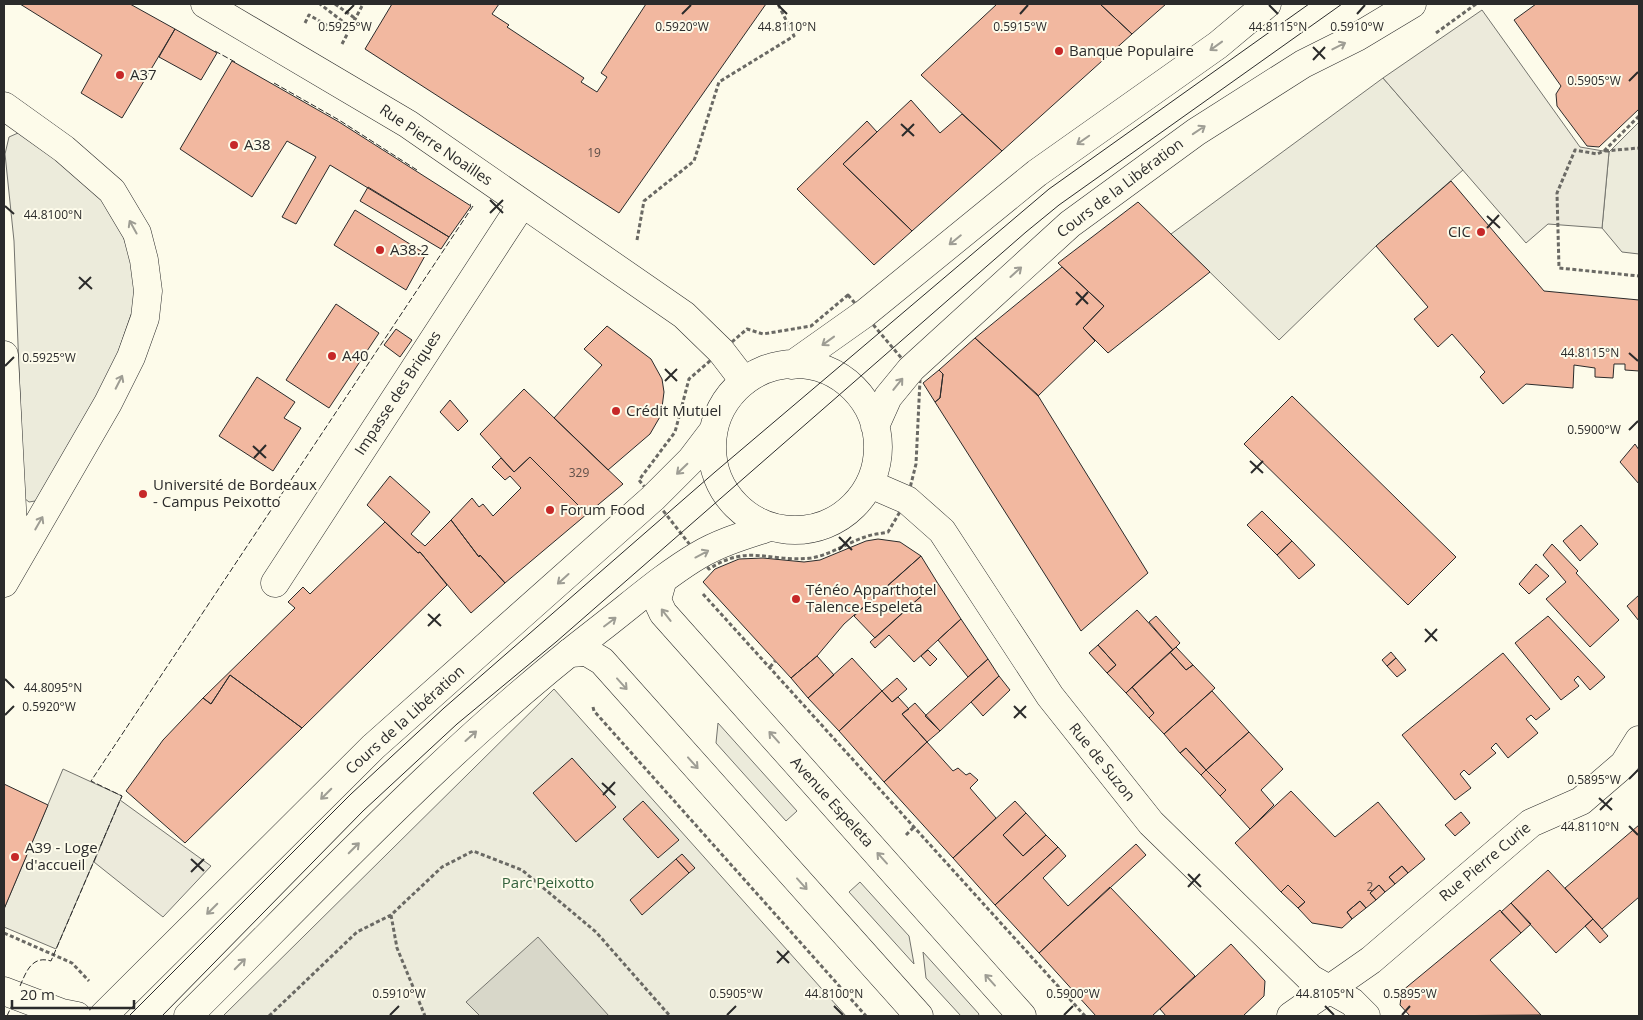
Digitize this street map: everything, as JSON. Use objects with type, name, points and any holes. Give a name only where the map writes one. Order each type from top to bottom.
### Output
[{"type":"main road","name":"Rue Pierre Noailles","points":[[205,4],[408,124],[684,315],[721,351],[744,381]]},
{"type":"main road","points":[[792,364],[864,314],[1037,173],[1218,45],[1267,4]]},
{"type":"main road","name":"Cours de la Libération","points":[[875,426],[888,396],[910,368],[1070,224],[1188,137],[1303,64],[1412,4]]},
{"type":"main road","points":[[4,106],[64,149],[112,191],[137,233],[144,260],[148,291],[145,318],[131,357],[108,404],[5,582]]},
{"type":"main road","name":"Impasse des Briques","points":[[275,583],[522,204]]},
{"type":"main road","points":[[4,354],[13,527],[5,582]]},
{"type":"main road","points":[[792,364],[812,366],[832,373],[850,386],[861,397],[875,426],[878,446],[876,466],[870,484],[856,504],[838,519],[824,525],[794,531],[770,527],[745,514],[726,493],[716,472],[712,451],[713,431],[719,412],[730,395],[744,381],[766,370],[792,364]]},
{"type":"main road","name":"Cours de la Libération","points":[[102,1016],[373,746],[653,498],[691,460],[713,431]]},
{"type":"main road","name":"Rue de Suzon","points":[[870,484],[907,500],[942,531],[1050,696],[1151,823],[1311,979],[1352,1002],[1366,1016]]},
{"type":"main road","points":[[188,1016],[378,824],[471,737],[569,653],[699,555],[738,537],[770,527]]},
{"type":"main road","name":"Avenue Espeleta","points":[[662,582],[657,600],[663,613],[1022,1016]]},
{"type":"main road","points":[[569,653],[587,652],[602,661],[919,1016]]},
{"type":"main road","name":"Rue Pierre Curie","points":[[1330,988],[1371,960],[1531,823],[1581,801],[1624,764],[1639,740]]},
{"type":"main road","points":[[1291,1016],[1330,988]]},
{"type":"main road","points":[[4,991],[62,1013],[77,1016]]},
{"type":"path","points":[[302,28],[309,15],[337,31],[342,21],[320,4]]},
{"type":"path","points":[[335,4],[356,19]]},
{"type":"path","points":[[344,40],[363,4]]},
{"type":"path","points":[[636,243],[644,201],[694,161],[719,82],[794,36],[778,4]]},
{"type":"path","points":[[1429,38],[1476,4]]},
{"type":"path","points":[[1639,116],[1604,151],[1598,154],[1574,150],[1557,192],[1559,268],[1639,276]]},
{"type":"path","points":[[1604,151],[1639,148]]},
{"type":"path","points":[[848,295],[864,314],[920,380],[916,464],[907,500],[888,532],[865,537],[842,548],[811,558],[741,555],[722,561],[709,569],[639,480],[675,432],[689,379],[747,329],[763,334],[811,326],[848,295]]},
{"type":"path","points":[[700,591],[770,666],[1084,1016]]},
{"type":"path","points":[[770,666],[775,662]]},
{"type":"path","points":[[270,1016],[357,932],[391,915],[442,867],[473,851],[522,870],[596,932],[670,1016]]},
{"type":"path","points":[[391,915],[397,948],[425,1016]]},
{"type":"path","points":[[4,933],[72,963],[91,984]]},
{"type":"green space","points":[[1383,78],[1463,170],[1376,246],[1279,340],[1171,234]]},
{"type":"green space","points":[[1639,122],[1639,254],[1622,252],[1602,228],[1609,152]]},
{"type":"green space","points":[[18,133],[28,134],[113,208],[136,272],[133,309],[110,376],[41,495],[35,501],[29,502],[24,498],[14,241],[5,154],[9,137]]},
{"type":"green space","name":"Parc Peixotto","points":[[554,689],[846,1016],[223,1016]]},
{"type":"green space","points":[[718,723],[797,811],[786,821],[716,743]]},
{"type":"green space","points":[[63,769],[122,796],[56,949],[4,927],[4,909]]},
{"type":"green space","points":[[860,882],[909,936],[914,964],[849,892]]},
{"type":"green space","points":[[923,952],[979,1014],[978,1016],[961,1016],[926,978]]},
{"type":"shaded area","points":[[1482,10],[1580,147],[1609,152],[1602,228],[1548,224],[1526,243],[1383,78]]},
{"type":"shaded area","points":[[120,800],[211,866],[163,917],[94,862]]},
{"type":"shaded area","points":[[538,937],[609,1016],[480,1016],[466,1002]]},
{"type":"building","name":"A37","points":[[20,4],[130,4],[175,29],[122,118],[81,93],[102,55]]},
{"type":"building","points":[[392,4],[499,4],[492,14],[509,25],[507,27],[584,78],[581,82],[597,92],[607,77],[601,73],[646,4],[766,4],[619,213],[365,49]]},
{"type":"building","points":[[997,4],[1100,4],[1132,34],[1002,151],[921,75]]},
{"type":"building","points":[[1100,4],[1166,4],[1132,34]]},
{"type":"building","points":[[1536,4],[1639,4],[1639,109],[1599,147],[1587,146],[1557,106],[1556,94],[1561,86],[1514,20]]},
{"type":"building","points":[[175,29],[217,53],[201,80],[159,57]]},
{"type":"building","name":"A38","points":[[232,61],[339,122],[471,206],[449,237],[330,165],[296,224],[282,217],[316,157],[287,141],[252,197],[180,149]]},
{"type":"building","points":[[911,100],[940,133],[962,114],[1002,151],[912,231],[843,164]]},
{"type":"building","points":[[867,121],[877,132],[843,164],[912,231],[874,265],[797,189]]},
{"type":"building","points":[[1451,181],[1544,291],[1639,300],[1639,371],[1625,370],[1625,364],[1614,364],[1613,378],[1595,377],[1595,368],[1574,365],[1573,388],[1526,384],[1503,404],[1480,377],[1485,372],[1452,334],[1438,347],[1414,319],[1428,307],[1376,246]]},
{"type":"building","points":[[368,187],[449,237],[441,249],[360,201]]},
{"type":"building","points":[[1138,202],[1210,272],[1108,353],[1083,328],[1104,306],[1058,263]]},
{"type":"building","name":"A38.2","points":[[355,210],[426,254],[406,290],[334,245]]},
{"type":"building","points":[[1062,267],[1104,306],[1083,328],[1095,341],[1038,396],[975,338]]},
{"type":"building","name":"A40","points":[[336,304],[379,333],[329,408],[286,380]]},
{"type":"building","points":[[607,326],[651,359],[662,379],[664,392],[661,415],[650,434],[608,470],[554,418],[602,365],[584,349]]},
{"type":"building","points":[[396,329],[412,340],[400,357],[384,345]]},
{"type":"building","points":[[975,338],[1037,394],[1148,573],[1081,631],[935,402],[940,398],[943,374],[939,370]]},
{"type":"building","points":[[939,370],[943,374],[940,398],[935,402],[923,383]]},
{"type":"building","points":[[257,377],[295,402],[284,418],[301,428],[273,471],[219,436]]},
{"type":"building","points":[[524,389],[623,484],[587,514],[530,457],[514,472],[480,434]]},
{"type":"building","points":[[1292,396],[1456,557],[1408,605],[1244,444]]},
{"type":"building","points":[[450,400],[468,421],[458,431],[440,412]]},
{"type":"building","points":[[1635,444],[1639,450],[1639,484],[1620,462]]},
{"type":"building","points":[[530,457],[587,514],[505,583],[480,555],[479,557],[451,520],[472,498],[479,507],[483,504],[493,516],[521,488],[510,476],[505,480],[492,467],[501,458],[514,472]]},
{"type":"building","points":[[390,476],[430,512],[411,534],[425,546],[451,520],[479,557],[480,555],[505,583],[471,613],[420,552],[418,553],[367,505]]},
{"type":"building","points":[[1262,511],[1292,541],[1277,555],[1247,525]]},
{"type":"building","points":[[385,522],[418,553],[420,552],[447,585],[302,728],[230,675],[211,704],[203,698],[295,608],[288,602],[303,587],[310,594]]},
{"type":"building","points":[[1581,525],[1598,544],[1580,561],[1563,541]]},
{"type":"building","name":"Ténéo Apparthotel Talence Espeleta","points":[[878,539],[900,542],[921,556],[844,624],[817,656],[791,678],[703,582],[715,569],[739,559],[763,558],[804,562],[820,560],[866,541]]},
{"type":"building","points":[[1292,541],[1315,565],[1299,579],[1277,555]]},
{"type":"building","points":[[1552,544],[1578,571],[1576,573],[1619,620],[1590,647],[1546,599],[1566,582],[1543,555]]},
{"type":"building","points":[[921,556],[937,582],[875,638],[854,616]]},
{"type":"building","points":[[1536,564],[1549,576],[1529,594],[1519,584]]},
{"type":"building","points":[[937,582],[961,619],[914,662],[889,635],[875,648],[870,642]]},
{"type":"building","points":[[1639,595],[1639,621],[1627,606]]},
{"type":"building","points":[[1137,610],[1173,650],[1126,693],[1107,673],[1116,665],[1098,645]]},
{"type":"building","points":[[1156,616],[1180,643],[1173,650],[1149,622]]},
{"type":"building","points":[[1548,616],[1605,677],[1590,690],[1578,676],[1574,680],[1579,686],[1561,700],[1515,643]]},
{"type":"building","points":[[961,619],[988,659],[968,677],[938,640]]},
{"type":"building","points":[[1098,645],[1116,665],[1107,673],[1089,653]]},
{"type":"building","points":[[1176,647],[1193,665],[1186,670],[1170,652]]},
{"type":"building","points":[[928,650],[937,659],[930,666],[921,656]]},
{"type":"building","points":[[1170,652],[1186,670],[1193,665],[1215,688],[1164,734],[1149,718],[1154,713],[1132,687]]},
{"type":"building","points":[[1391,652],[1396,658],[1387,666],[1382,660]]},
{"type":"building","points":[[1503,653],[1550,709],[1536,720],[1531,715],[1526,719],[1538,733],[1508,758],[1496,743],[1491,748],[1496,753],[1469,775],[1464,770],[1460,774],[1471,788],[1455,800],[1402,735]]},
{"type":"building","points":[[817,656],[834,675],[808,698],[791,678]]},
{"type":"building","points":[[852,658],[882,691],[839,731],[808,698]]},
{"type":"building","points":[[1396,658],[1406,670],[1397,677],[1387,666]]},
{"type":"building","points":[[988,659],[999,676],[940,731],[925,716]]},
{"type":"building","points":[[230,675],[302,728],[185,843],[126,791],[163,740],[203,698],[211,704]]},
{"type":"building","points":[[999,676],[1010,690],[983,716],[971,702]]},
{"type":"building","points":[[897,678],[907,689],[892,702],[882,691]]},
{"type":"building","points":[[1132,687],[1154,713],[1149,718],[1126,693]]},
{"type":"building","points":[[882,691],[892,702],[898,697],[909,709],[902,714],[927,742],[884,782],[839,731]]},
{"type":"building","points":[[1212,691],[1249,732],[1206,770],[1186,748],[1180,753],[1164,734]]},
{"type":"building","points":[[915,703],[940,731],[927,742],[902,714]]},
{"type":"building","points":[[1249,732],[1283,769],[1261,790],[1274,805],[1250,829],[1220,796],[1226,790],[1206,770]]},
{"type":"building","points":[[927,742],[953,771],[958,768],[966,775],[970,773],[978,780],[970,788],[996,818],[953,858],[884,782]]},
{"type":"building","points":[[1186,748],[1206,770],[1201,775],[1180,753]]},
{"type":"building","points":[[572,758],[616,807],[576,842],[533,793]]},
{"type":"building","points":[[1206,770],[1226,790],[1220,796],[1201,775]]},
{"type":"building","name":"A39 - Loge d'accueil","points":[[4,784],[48,805],[4,909]]},
{"type":"building","points":[[1291,791],[1335,837],[1378,802],[1425,859],[1408,873],[1402,866],[1389,877],[1395,884],[1385,892],[1379,885],[1370,893],[1376,900],[1366,908],[1360,901],[1347,912],[1352,919],[1342,928],[1312,923],[1298,908],[1305,902],[1288,885],[1281,892],[1235,843]]},
{"type":"building","points":[[643,801],[679,840],[658,858],[623,819]]},
{"type":"building","points":[[1015,801],[1026,813],[1003,835],[1023,856],[1046,835],[1058,847],[995,905],[953,858]]},
{"type":"building","points":[[1461,812],[1470,823],[1455,836],[1445,825]]},
{"type":"building","points":[[1026,813],[1046,835],[1023,856],[1003,835]]},
{"type":"building","points":[[1639,825],[1639,897],[1602,929],[1565,888]]},
{"type":"building","points":[[1136,844],[1146,855],[1039,953],[995,905],[1058,847],[1066,856],[1043,878],[1068,906]]},
{"type":"building","points":[[682,854],[695,868],[689,873],[676,859]]},
{"type":"building","points":[[676,859],[689,873],[642,915],[630,900]]},
{"type":"building","points":[[1402,866],[1408,873],[1395,884],[1389,877]]},
{"type":"building","points":[[1548,870],[1593,919],[1556,953],[1511,903]]},
{"type":"building","points":[[1288,885],[1305,902],[1298,908],[1281,892]]},
{"type":"building","points":[[1379,885],[1385,892],[1376,900],[1370,893]]},
{"type":"building","points":[[1110,887],[1195,976],[1152,1016],[1096,1016],[1039,953]]},
{"type":"building","points":[[1360,901],[1366,908],[1352,919],[1347,912]]},
{"type":"building","points":[[1511,903],[1531,924],[1521,933],[1501,912]]},
{"type":"building","points":[[1500,910],[1521,933],[1490,960],[1541,1015],[1410,1016],[1400,1005],[1402,991]]},
{"type":"building","points":[[1593,919],[1608,936],[1600,943],[1585,926]]},
{"type":"building","points":[[1231,944],[1265,981],[1264,996],[1243,1016],[1166,1016],[1160,1009]]},
{"type":"tram line","points":[[129,1016],[351,794],[444,708],[715,472],[1049,189],[1309,4]]},
{"type":"tram line","points":[[162,1016],[363,811],[457,724],[556,642],[1026,232],[1059,205],[1342,4]]},
{"type":"fence","points":[[215,51],[235,62]]},
{"type":"fence","points":[[274,83],[339,120],[417,170]]},
{"type":"fence","points":[[20,986],[27,970],[34,963],[39,960],[51,961],[122,796],[91,781],[473,206],[470,204]]},
{"type":"fence","points":[[7,1016],[12,1005]]},
{"type":"place","name":"Banque Populaire","points":[[1059,51]]},
{"type":"place","name":"A37","points":[[120,75]]},
{"type":"place","name":"A38","points":[[234,145]]},
{"type":"place","name":"CIC","points":[[1481,232]]},
{"type":"place","name":"A38.2","points":[[380,250]]},
{"type":"place","name":"A40","points":[[332,356]]},
{"type":"place","name":"Crédit Mutuel","points":[[616,411]]},
{"type":"place","name":"Université de Bordeaux - Campus Peixotto","points":[[143,494]]},
{"type":"place","name":"Forum Food","points":[[550,510]]},
{"type":"place","name":"Ténéo Apparthotel Talence Espeleta","points":[[796,599]]},
{"type":"place","name":"A39 - Loge d'accueil","points":[[15,857]]}]
